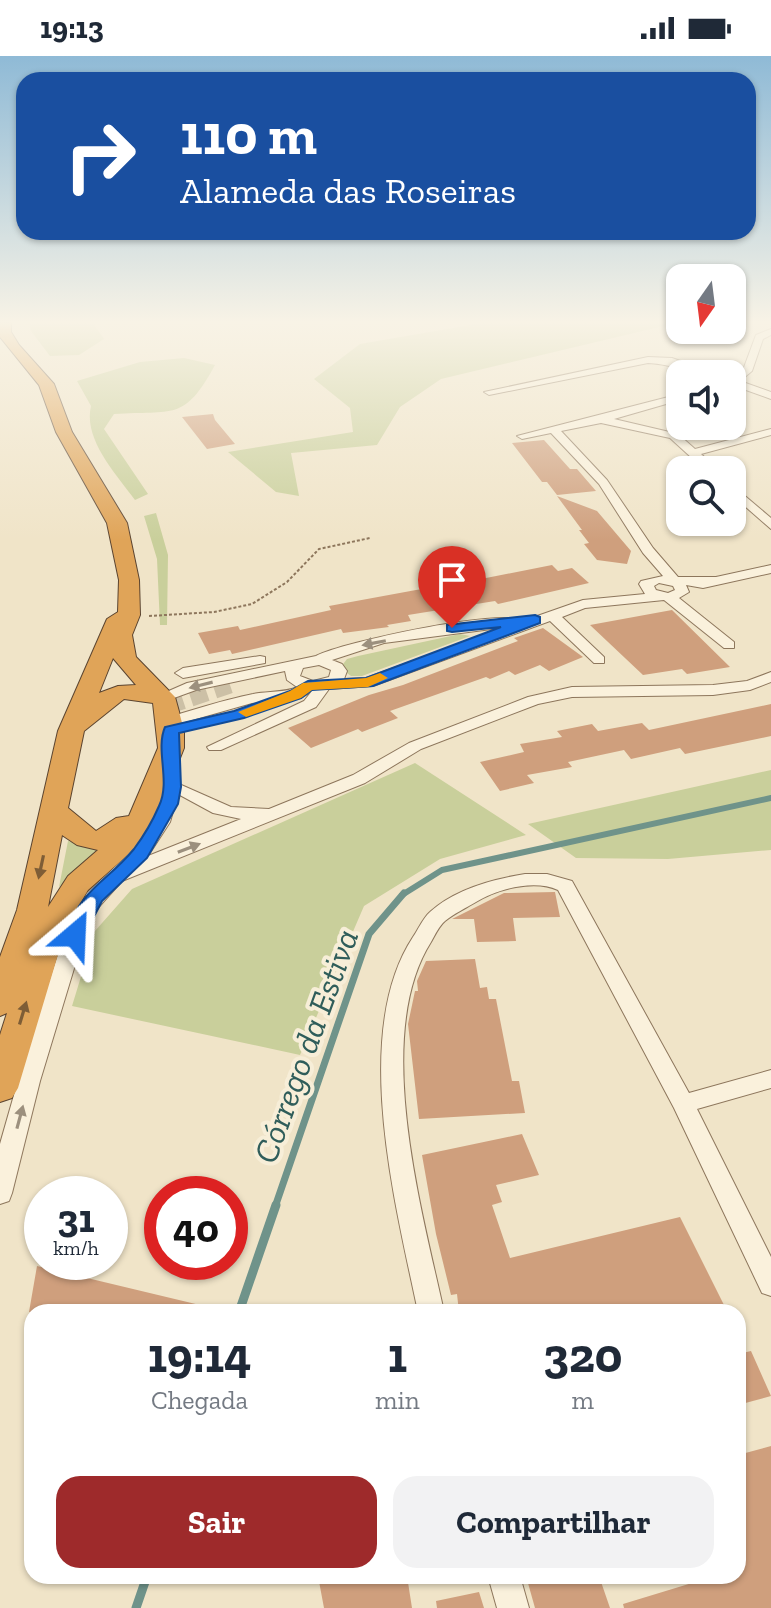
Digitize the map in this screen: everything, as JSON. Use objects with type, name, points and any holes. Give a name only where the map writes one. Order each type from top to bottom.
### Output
[{"type":"highway","points":[[0,1088],[42,953],[65,900],[78,883],[130,837],[143,816],[169,786],[169,731],[125,659],[121,635],[129,615],[129,580],[117,523],[64,432],[50,395]]},
{"type":"highway","points":[[0,1003],[32,910],[72,733],[108,648],[129,580]]},
{"type":"highway","points":[[72,733],[110,694],[129,691],[169,731]]},
{"type":"highway","points":[[53,809],[82,837],[107,840],[169,786]]},
{"type":"street","points":[[522,436],[600,420],[666,401]]},
{"type":"street","points":[[600,420],[674,436],[697,456]]},
{"type":"street","points":[[553,429],[603,482],[672,591],[729,645]]},
{"type":"street","points":[[694,453],[771,432]]},
{"type":"street","points":[[746,502],[771,525]]},
{"type":"street","points":[[648,550],[648,590],[672,591]]},
{"type":"street","points":[[535,620],[438,630],[331,652],[320,660],[298,664],[292,672],[295,681],[309,689],[368,683],[551,614],[600,601],[672,591],[771,569]]},
{"type":"street","points":[[600,601],[648,581]]},
{"type":"street","points":[[551,614],[599,660]]},
{"type":"street","points":[[183,673],[260,660],[294,665]]},
{"type":"street","points":[[169,731],[239,714],[336,680],[339,671],[333,664],[320,660]]},
{"type":"street","points":[[141,853],[169,804],[173,787],[169,731],[192,686],[294,665]]},
{"type":"street","points":[[230,685],[294,665]]},
{"type":"street","points":[[116,876],[359,779],[415,746],[550,696],[587,691],[713,690],[750,685],[771,677]]},
{"type":"street","points":[[215,747],[310,704],[309,689]]},
{"type":"street","points":[[169,786],[220,810],[246,814],[359,779]]},
{"type":"street","points":[[0,1193],[49,1012],[81,917],[95,896],[141,853],[162,839],[174,824],[169,786]]},
{"type":"street","points":[[430,1304],[400,1146],[391,1048],[399,982],[419,938],[441,912],[463,896],[490,888],[541,880],[556,881],[567,888],[683,1104],[771,1284]]},
{"type":"street","points":[[683,1104],[771,1079]]},
{"type":"street","points":[[506,1584],[513,1608]]},
{"type":"path","points":[[129,615],[201,613],[252,604],[287,582],[319,549],[370,538]]},
{"type":"green space","points":[[85,395],[195,395],[185,404],[164,412],[114,414],[104,429],[148,494],[135,500],[96,443],[90,418],[91,406]]},
{"type":"green space","points":[[334,395],[417,395],[400,407],[377,445],[291,453],[299,496],[276,492],[228,452],[353,432],[350,408]]},
{"type":"green space","points":[[156,513],[168,555],[167,625],[160,625],[157,559],[144,516]]},
{"type":"green space","points":[[460,634],[470,636],[362,676],[351,676],[340,668],[347,659]]},
{"type":"green space","points":[[415,763],[526,835],[440,859],[364,906],[300,1055],[72,1006],[95,931],[132,889]]},
{"type":"green space","points":[[771,770],[771,850],[668,859],[576,858],[528,824]]},
{"type":"green space","points":[[68,841],[95,846],[112,844],[59,887]]},
{"type":"building","points":[[213,414],[235,444],[207,449],[182,417]]},
{"type":"building","points":[[544,440],[570,469],[577,469],[596,491],[557,495],[547,482],[542,482],[512,443]]},
{"type":"building","points":[[557,496],[597,511],[631,551],[627,564],[597,560],[584,544],[589,543],[579,530],[582,530]]},
{"type":"building","points":[[552,565],[558,571],[572,568],[589,583],[498,604],[495,601],[408,615],[411,621],[387,625],[389,627],[343,633],[341,629],[232,654],[230,650],[209,654],[198,633],[238,626],[240,630],[331,610],[329,606],[416,590],[437,587],[440,592],[481,585],[476,580]]},
{"type":"building","points":[[672,610],[730,667],[687,674],[682,669],[643,675],[590,625]]},
{"type":"building","points":[[543,628],[583,657],[549,671],[540,665],[515,675],[509,671],[490,679],[486,677],[390,711],[398,718],[362,732],[358,729],[311,748],[288,728],[518,641],[514,638]]},
{"type":"building","points":[[771,704],[771,736],[685,754],[680,748],[631,759],[624,750],[568,762],[572,767],[527,775],[534,783],[500,791],[480,762],[524,752],[520,744],[562,737],[557,731],[592,724],[598,731],[642,723],[649,730]]},
{"type":"building","points":[[555,892],[560,917],[513,918],[516,941],[477,942],[474,919],[452,919],[504,893]]},
{"type":"building","points":[[475,959],[480,988],[487,987],[489,999],[496,999],[512,1081],[519,1081],[525,1113],[419,1119],[408,1024],[415,991],[418,991],[417,981],[426,961]]},
{"type":"building","points":[[522,1134],[539,1175],[496,1185],[502,1202],[492,1205],[510,1258],[680,1217],[724,1304],[458,1304],[457,1294],[451,1295],[436,1234],[422,1155]]},
{"type":"building","points":[[35,1280],[95,1280],[196,1304],[30,1304]]},
{"type":"building","points":[[751,1351],[771,1396],[746,1403],[746,1352]]},
{"type":"building","points":[[771,1446],[771,1608],[624,1608],[623,1604],[689,1584],[746,1584],[746,1453]]},
{"type":"building","points":[[320,1584],[408,1584],[412,1608],[324,1608]]},
{"type":"building","points":[[528,1584],[602,1584],[610,1608],[535,1608]]},
{"type":"building","points":[[479,1592],[484,1608],[437,1608],[436,1601]]},
{"type":"waterway","name":"Córrego da Estiva","points":[[403,895],[442,870],[771,798]]},
{"type":"waterway","name":"Córrego da Estiva","points":[[275,1207],[369,934],[403,895]]},
{"type":"waterway","name":"Córrego da Estiva","points":[[242,1304],[276,1205]]},
{"type":"waterway","name":"Córrego da Estiva","points":[[136,1608],[144,1584]]},
{"type":"tunnel","points":[[167,706],[230,685]]},
{"type":"slow traffic","points":[[246,712],[296,695],[308,686],[368,683],[380,678]]},
{"type":"route","points":[[75,935],[81,917],[95,896],[141,853],[169,804],[173,787],[171,730],[239,714],[296,695],[308,686],[368,683],[535,620],[452,628]]}]
